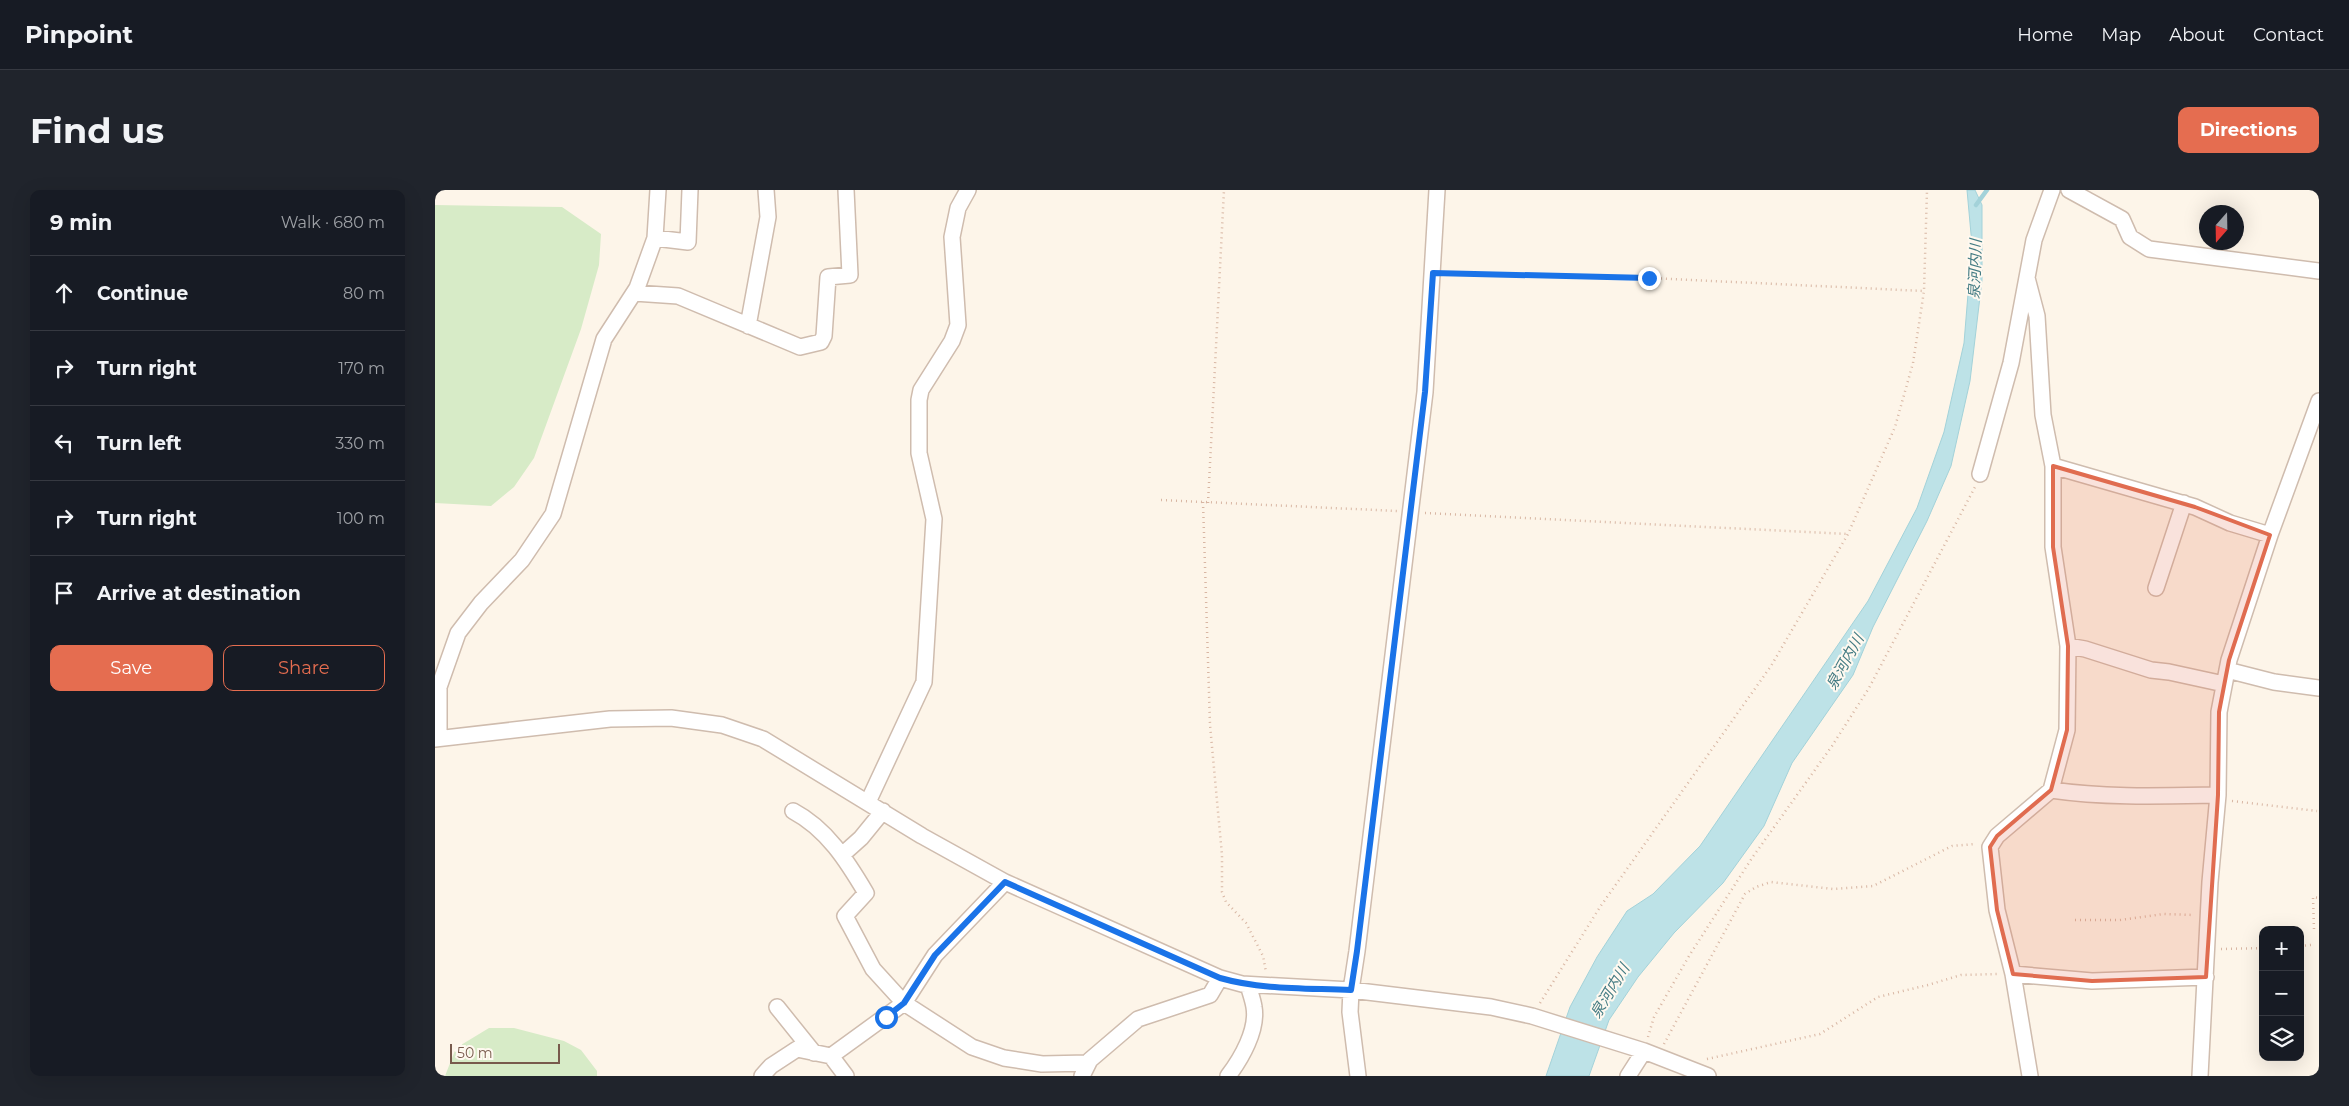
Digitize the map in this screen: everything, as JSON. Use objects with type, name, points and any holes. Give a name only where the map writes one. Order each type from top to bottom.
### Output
[{"type":"street","points":[[658,190],[655,238],[634,293],[604,339],[553,514],[522,560],[481,603],[458,633],[439,687],[437,738],[610,719],[671,718],[722,725],[763,739],[1005,882],[1220,978],[1248,985],[1351,990],[1449,1000],[1537,1017],[1651,1053],[1708,1076]]},
{"type":"street","points":[[655,238],[688,242],[690,190]]},
{"type":"street","points":[[747,326],[768,217],[766,190]]},
{"type":"street","points":[[634,293],[678,296],[800,347],[821,342],[824,336],[828,277],[850,275],[846,190]]},
{"type":"street","points":[[868,802],[924,682],[934,519],[919,454],[919,400],[921,390],[952,341],[958,325],[953,237],[958,208],[967,190]]},
{"type":"street","points":[[1358,1076],[1350,1012],[1351,990],[1425,392],[1437,190]]},
{"type":"street","points":[[1980,474],[2011,363],[2034,240],[2052,190]]},
{"type":"street","points":[[2069,190],[2122,219],[2130,237],[2149,249],[2319,271]]},
{"type":"street","points":[[2027,278],[2037,316],[2043,415],[2053,466],[2053,547],[2068,646],[2067,730],[2051,790],[1997,836],[1990,847],[1997,910],[2013,974],[2031,1076]]},
{"type":"street","points":[[2200,1076],[2208,916],[2218,797],[2219,712],[2225,677],[2270,535],[2319,401]]},
{"type":"street","points":[[2053,466],[2185,504],[2270,535]]},
{"type":"street","points":[[2157,588],[2185,504]]},
{"type":"street","points":[[2068,646],[2085,649],[2151,670],[2319,688]]},
{"type":"street","points":[[2051,790],[2091,796],[2218,797]]},
{"type":"street","points":[[793,811],[817,828],[842,855],[866,893],[845,916],[873,969],[904,1003],[972,1047],[1004,1058],[1085,1070],[1099,1051],[1138,1020],[1210,995],[1220,978]]},
{"type":"street","points":[[842,855],[861,838],[883,811]]},
{"type":"street","points":[[831,1056],[904,1003],[935,955],[1005,882]]},
{"type":"street","points":[[2013,974],[2092,981],[2205,977]]},
{"type":"street","points":[[1228,1076],[1237,1064],[1253,1024],[1255,1009],[1248,985]]},
{"type":"street","points":[[777,1007],[814,1052]]},
{"type":"street","points":[[762,1076],[771,1066],[797,1049],[831,1056],[846,1076]]},
{"type":"street","points":[[1628,1076],[1651,1053]]},
{"type":"path","points":[[1208,503],[1224,190]]},
{"type":"path","points":[[1537,1017],[1600,907],[1771,666],[1848,534],[1895,427],[1913,362],[1925,291],[1927,190]]},
{"type":"path","points":[[1433,273],[1649,278],[1925,291]]},
{"type":"path","points":[[1651,1053],[1654,1017],[1689,956],[1752,858],[1832,746],[1869,688],[1958,522],[1980,474]]},
{"type":"path","points":[[1161,500],[1848,534]]},
{"type":"path","points":[[1203,502],[1210,725],[1222,855],[1222,892],[1227,902],[1246,923],[1263,956],[1269,987]]},
{"type":"path","points":[[2218,797],[2317,811]]},
{"type":"path","points":[[1651,1053],[1745,894],[1771,882],[1833,889],[1873,886],[1952,846],[1971,843],[1990,847]]},
{"type":"path","points":[[2315,929],[2313,897],[2319,898]]},
{"type":"path","points":[[2075,920],[2120,920],[2164,914],[2208,916]]},
{"type":"path","points":[[2304,946],[2311,945]]},
{"type":"path","points":[[2207,948],[2259,948]]},
{"type":"path","points":[[1681,1064],[1820,1034],[1878,997],[1928,986],[1961,975],[2013,974]]},
{"type":"highlighted area","points":[[2053,466],[2195,507],[2270,535],[2229,660],[2219,712],[2218,795],[2206,977],[2092,981],[2013,974],[1997,910],[1990,847],[1997,836],[2051,790],[2067,730],[2068,646],[2053,547]]},
{"type":"green space","points":[[435,205],[562,207],[601,234],[599,265],[581,329],[534,458],[514,487],[491,506],[435,503]]},
{"type":"green space","points":[[489,1028],[514,1028],[564,1041],[581,1050],[597,1071],[597,1076],[445,1076],[456,1048]]},
{"type":"water","name":"泉河内川","points":[[1967,190],[1975,190],[1982,205],[1982,280],[1970,381],[1951,466],[1927,521],[1873,627],[1853,675],[1792,763],[1764,826],[1723,883],[1674,933],[1638,977],[1609,1020],[1589,1076],[1546,1076],[1570,1007],[1597,957],[1627,911],[1653,894],[1700,846],[1868,601],[1917,508],[1944,432],[1964,343],[1972,245]]},
{"type":"waterway","points":[[1976,205],[1987,190]]},
{"type":"route","points":[[886,1017],[904,1003],[935,955],[1005,882],[1102,927],[1220,978],[1242,984],[1269,987],[1351,990],[1425,392],[1433,273],[1649,278]]}]
